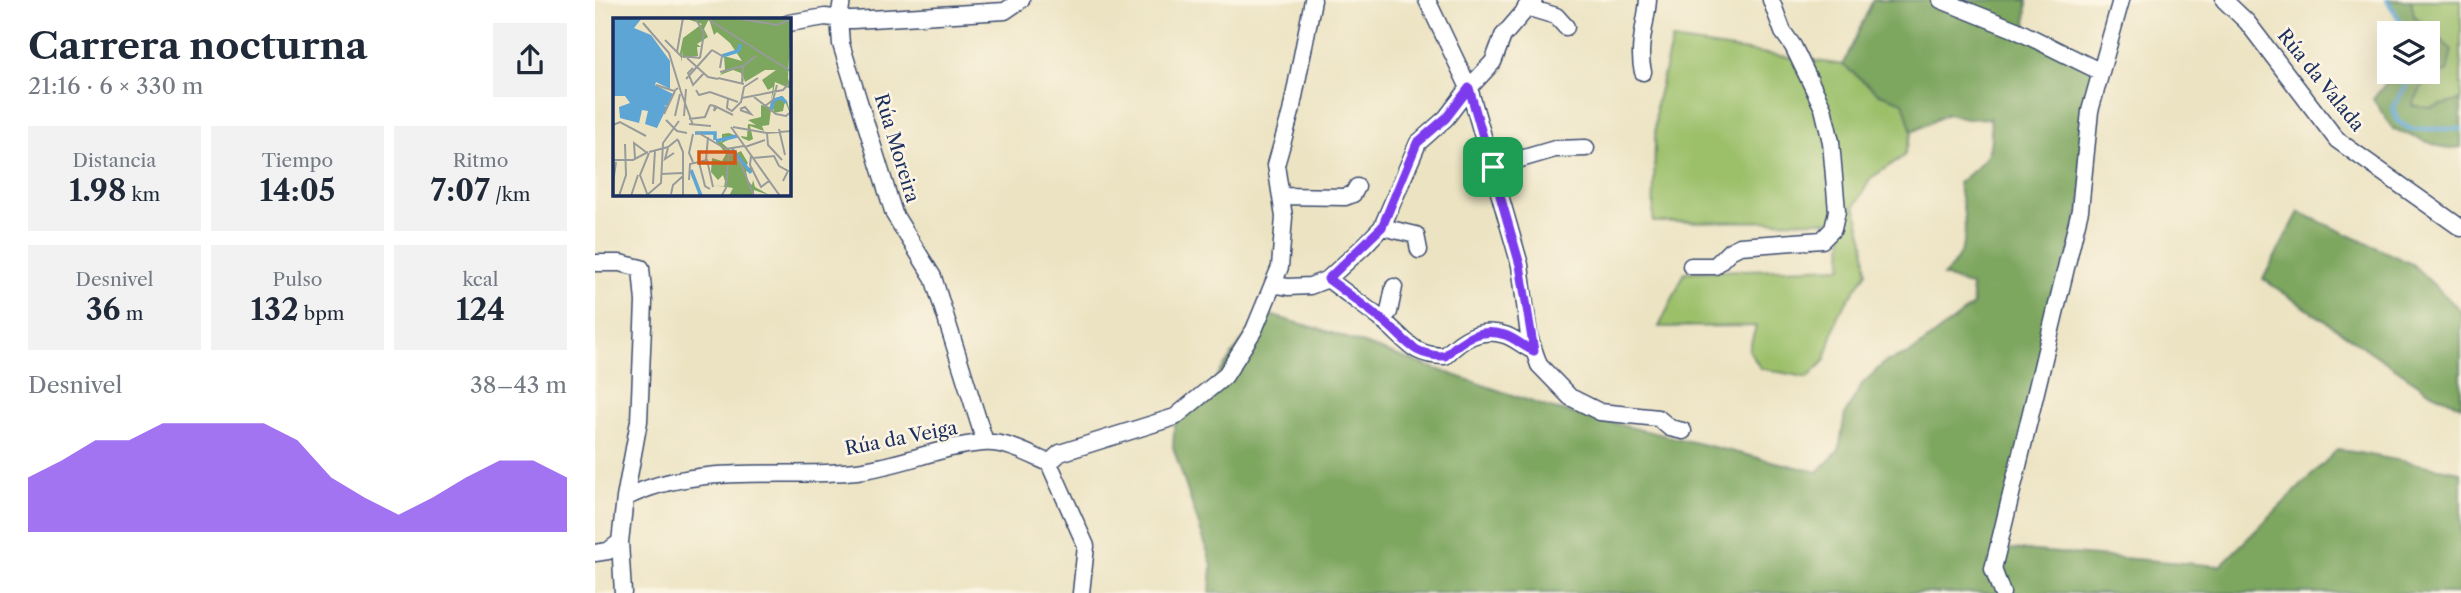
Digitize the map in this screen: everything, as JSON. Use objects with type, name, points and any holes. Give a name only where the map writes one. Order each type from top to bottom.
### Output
[{"type":"street","name":"Rúa Moreira","points":[[842,0],[839,18],[841,44],[894,214],[933,277],[985,442]]},
{"type":"street","points":[[791,23],[825,17],[853,20],[1005,11],[1021,0]]},
{"type":"street","points":[[1081,593],[1086,546],[1049,463],[1061,453],[1175,417],[1201,399],[1225,376],[1254,330],[1280,267],[1284,217],[1276,165],[1291,112],[1313,0]]},
{"type":"street","points":[[1427,0],[1469,88],[1520,265],[1534,351],[1539,365],[1570,397],[1600,412],[1658,418],[1675,431],[1683,431]]},
{"type":"street","points":[[1643,72],[1638,58],[1648,17],[1648,0]]},
{"type":"street","points":[[1691,266],[1715,266],[1740,246],[1822,240],[1833,229],[1836,197],[1831,142],[1823,108],[1793,46],[1783,32],[1771,0]]},
{"type":"street","points":[[1941,0],[2016,30],[2099,71]]},
{"type":"street","points":[[2002,593],[1993,569],[2080,210],[2090,111],[2121,0]]},
{"type":"street","name":"Rúa da Valada","points":[[2224,0],[2247,22],[2337,140],[2461,228]]},
{"type":"street","points":[[1273,284],[1288,287],[1310,286],[1328,279],[1382,227],[1417,143],[1446,118],[1493,62],[1503,36],[1530,4],[1556,16],[1566,27]]},
{"type":"street","points":[[1493,167],[1555,149],[1586,148]]},
{"type":"street","points":[[1280,196],[1345,197],[1353,194],[1357,187]]},
{"type":"street","name":"Rúa da Valada","points":[[2427,204],[2461,241]]},
{"type":"street","points":[[1382,227],[1416,235],[1419,250]]},
{"type":"street","points":[[595,264],[620,263],[641,268],[644,302],[639,421],[620,542],[623,593]]},
{"type":"street","points":[[1328,279],[1382,320],[1401,341],[1427,356],[1445,356],[1461,341],[1478,333],[1506,335],[1534,351]]},
{"type":"street","points":[[1382,320],[1389,312],[1394,287]]},
{"type":"street","name":"Rúa da Veiga","points":[[625,498],[649,486],[708,476],[858,470],[985,442],[1015,448],[1049,463]]},
{"type":"street","points":[[595,553],[608,551],[620,542]]},
{"type":"green space","points":[[1873,0],[2027,0],[2026,35],[2099,71],[2080,210],[1998,548],[2220,566],[2338,449],[2461,472],[2461,593],[1210,593],[1212,565],[1173,447],[1175,417],[1201,399],[1262,313],[1320,329],[1550,408],[1818,472],[1839,450],[1845,414],[1862,384],[1885,362],[1911,353],[1973,305],[1971,286],[1943,276],[1959,255],[1965,233],[1958,183],[1986,156],[1991,141],[1990,118],[1966,119],[1947,114],[1912,132],[1903,102],[1880,94],[1843,65]]},
{"type":"green space","points":[[2387,0],[2411,0],[2414,16],[2420,21],[2401,21]]},
{"type":"green space","points":[[2411,0],[2461,0],[2461,100],[2431,108],[2412,106],[2423,84],[2440,84],[2440,63],[2452,50],[2440,39],[2440,21],[2421,21],[2414,15]]},
{"type":"green space","points":[[2440,39],[2452,50],[2447,72],[2440,74]]},
{"type":"green space","points":[[1672,40],[1843,65],[1880,94],[1904,102],[1912,132],[1904,156],[1871,178],[1855,206],[1864,242],[1867,272],[1838,315],[1825,360],[1808,378],[1760,368],[1749,350],[1756,326],[1659,327],[1685,272],[1842,267],[1843,221],[1653,222],[1656,104]]},
{"type":"green space","points":[[2385,84],[2423,84],[2412,106],[2431,108],[2461,100],[2461,147],[2446,149],[2393,129],[2373,99]]},
{"type":"green space","points":[[2299,212],[2412,264],[2461,311],[2461,406],[2432,393],[2263,279]]},
{"type":"waterway","points":[[2387,0],[2400,21]]},
{"type":"waterway","points":[[2407,84],[2393,107],[2397,121],[2410,129],[2461,129]]},
{"type":"route","points":[[1469,88],[1493,167],[1510,238],[1520,265],[1529,337],[1534,351],[1521,346],[1506,335],[1478,333],[1461,341],[1445,356],[1427,356],[1401,341],[1382,320],[1328,279],[1382,227],[1417,143],[1446,118],[1469,88]]}]
